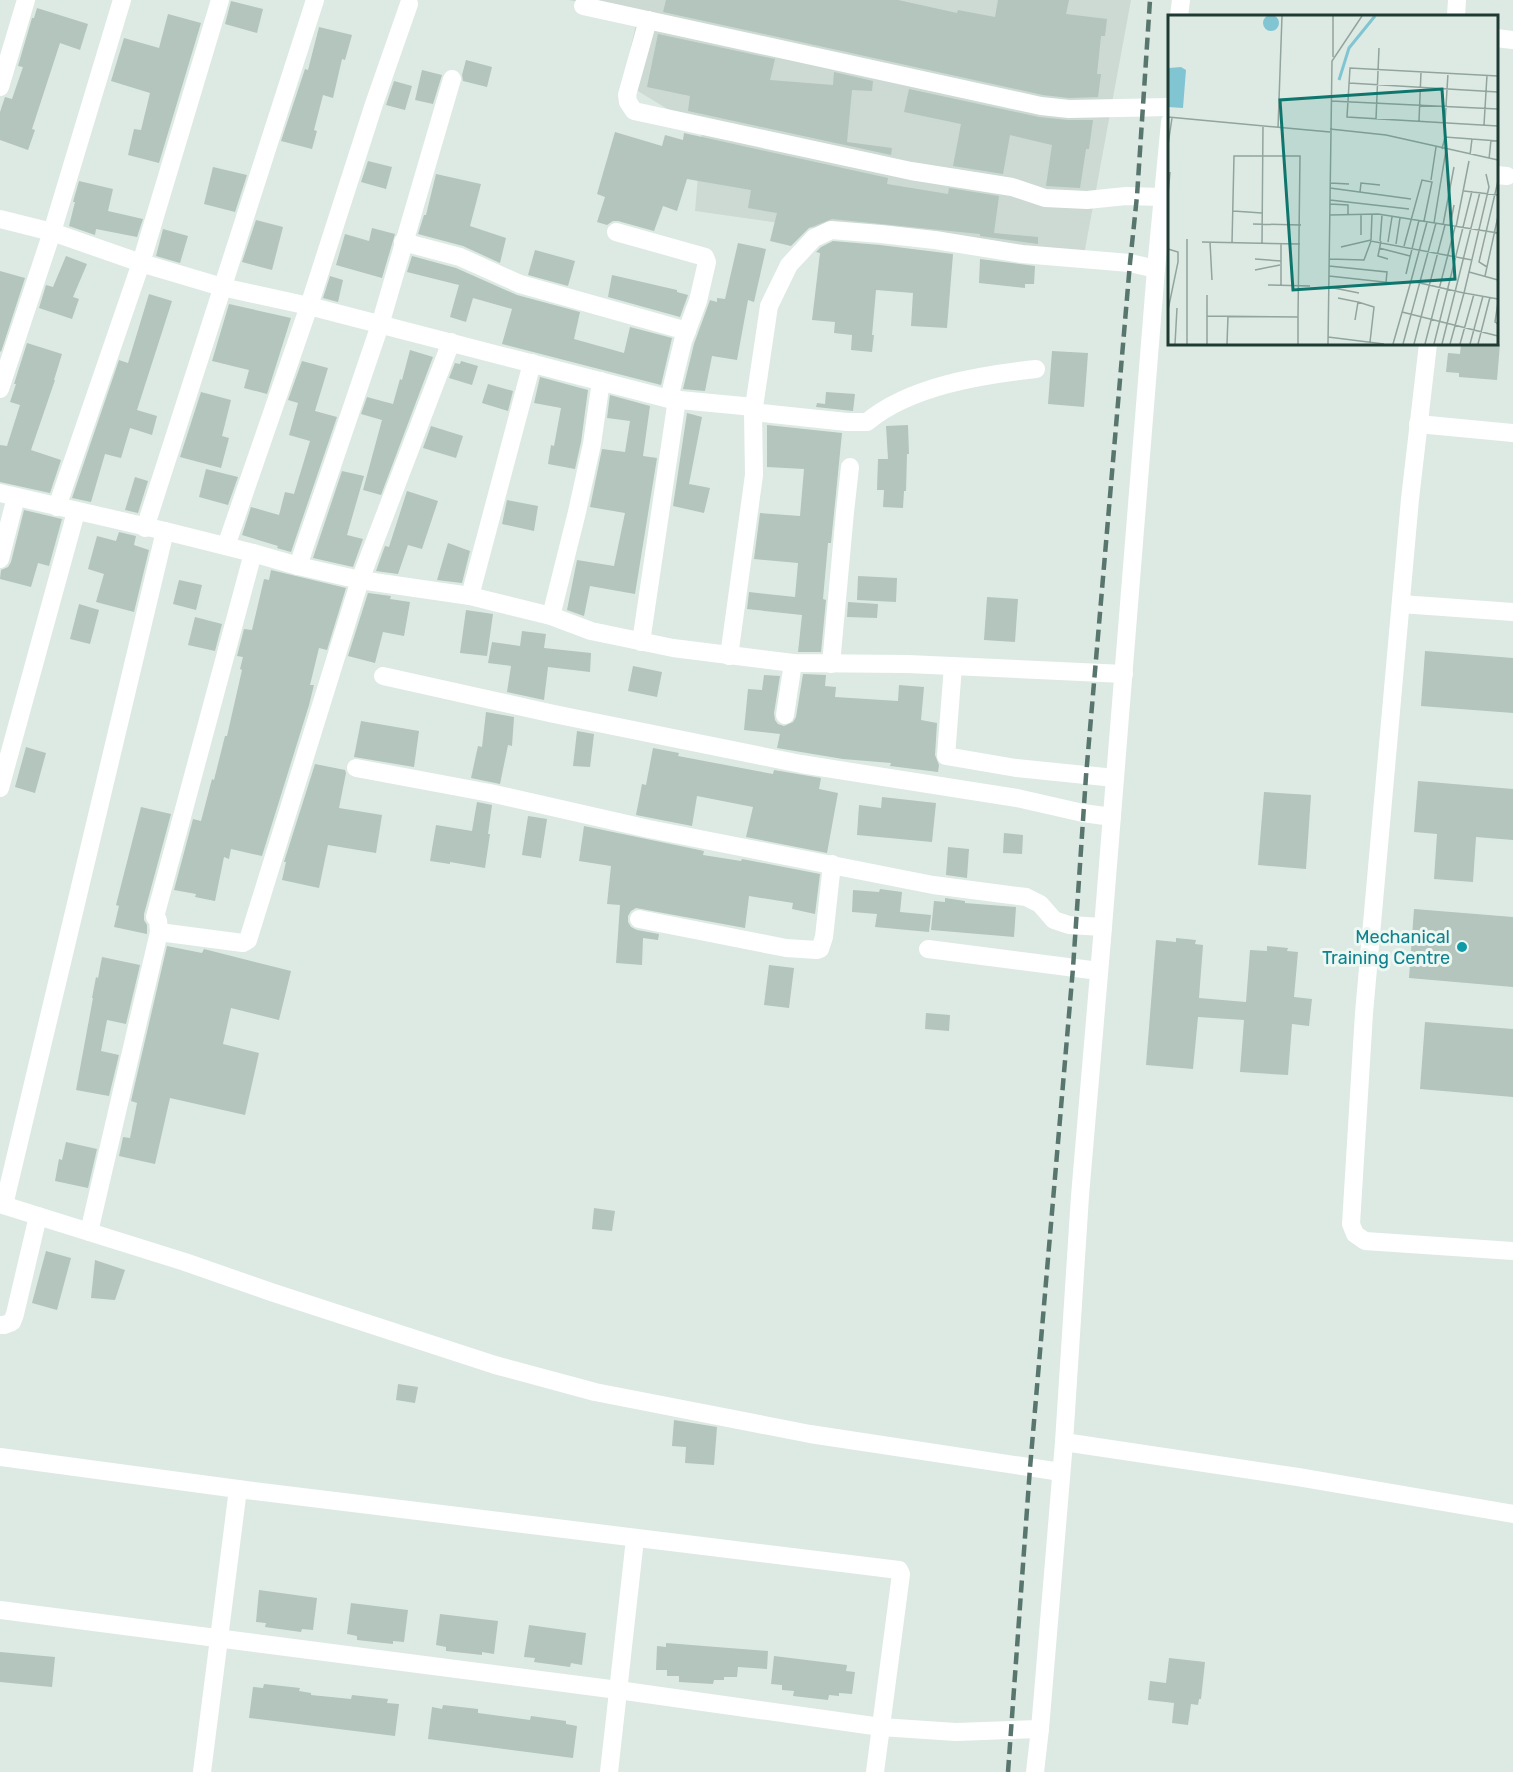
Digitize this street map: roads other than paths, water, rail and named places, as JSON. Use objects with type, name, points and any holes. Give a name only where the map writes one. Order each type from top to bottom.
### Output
[{"type":"street","points":[[0,87],[26,0]]},
{"type":"street","points":[[0,389],[52,232],[122,0]]},
{"type":"street","points":[[57,507],[141,263],[220,0]]},
{"type":"street","points":[[144,528],[315,0]]},
{"type":"street","points":[[1456,15],[1457,0]]},
{"type":"street","points":[[226,546],[309,306],[374,104],[404,1]]},
{"type":"street","points":[[583,6],[1041,106],[1069,109],[1168,107]]},
{"type":"street","points":[[648,20],[627,95],[633,111],[911,171],[1012,187],[1045,198],[1088,200],[1126,196],[1162,197]]},
{"type":"street","points":[[1498,38],[1513,40]]},
{"type":"street","points":[[298,566],[380,325],[452,80]]},
{"type":"street","points":[[1035,1772],[1064,1442],[1080,1196],[1168,141]]},
{"type":"street","points":[[0,219],[52,232],[222,288],[309,306],[673,399],[847,422],[867,422],[879,412],[895,404],[963,379],[992,373],[1036,369]]},
{"type":"street","points":[[729,656],[754,475],[754,410],[769,306],[789,265],[814,238],[831,230],[935,240],[1022,254],[1130,263],[1156,269]]},
{"type":"street","points":[[615,232],[705,257],[706,267],[687,331],[673,399],[641,642]]},
{"type":"street","points":[[403,242],[460,257],[520,284],[687,331]]},
{"type":"street","points":[[159,932],[243,943],[248,940],[360,580],[451,342]]},
{"type":"street","points":[[1428,345],[1401,604],[1364,1013],[1351,1224],[1355,1234],[1365,1241],[1513,1251]]},
{"type":"street","points":[[470,596],[532,363]]},
{"type":"street","points":[[551,616],[592,444],[601,381]]},
{"type":"street","points":[[1419,424],[1513,433]]},
{"type":"street","points":[[831,664],[850,467]]},
{"type":"street","points":[[0,559],[8,495],[165,531],[360,580],[470,596],[551,616],[591,632],[641,642],[729,656],[793,663],[953,666],[1124,674]]},
{"type":"street","points":[[0,788],[76,512]]},
{"type":"street","points":[[165,531],[2,1205],[185,1262],[495,1365],[595,1392],[810,1434],[1061,1472]]},
{"type":"street","points":[[89,1232],[159,932],[158,920],[155,917],[253,553]]},
{"type":"street","points":[[1401,604],[1513,612]]},
{"type":"street","points":[[785,715],[793,663]]},
{"type":"street","points":[[942,787],[953,666]]},
{"type":"street","points":[[383,676],[554,714],[801,764],[1017,798],[1112,817]]},
{"type":"street","points":[[946,756],[1016,768],[1115,778]]},
{"type":"street","points":[[356,768],[490,793],[650,829],[933,885],[1026,897],[1041,904],[1054,920],[1069,925],[1103,927]]},
{"type":"street","points":[[639,919],[786,948],[820,949],[824,937],[832,864]]},
{"type":"street","points":[[928,949],[1099,971]]},
{"type":"street","points":[[0,1325],[12,1322],[15,1314],[38,1216]]},
{"type":"street","points":[[1064,1442],[1298,1477],[1513,1514]]},
{"type":"street","points":[[0,1457],[238,1490],[899,1570],[901,1574],[875,1772]]},
{"type":"street","points":[[202,1772],[238,1490]]},
{"type":"street","points":[[609,1772],[635,1539]]},
{"type":"street","points":[[0,1610],[618,1690],[881,1727],[956,1732],[1040,1729]]},
{"type":"railway","points":[[1008,1772],[1030,1468],[1073,968],[1086,776],[1137,196],[1150,0]]},
{"type":"place","name":"Mechanical Training Centre","points":[[1462,947]]}]
